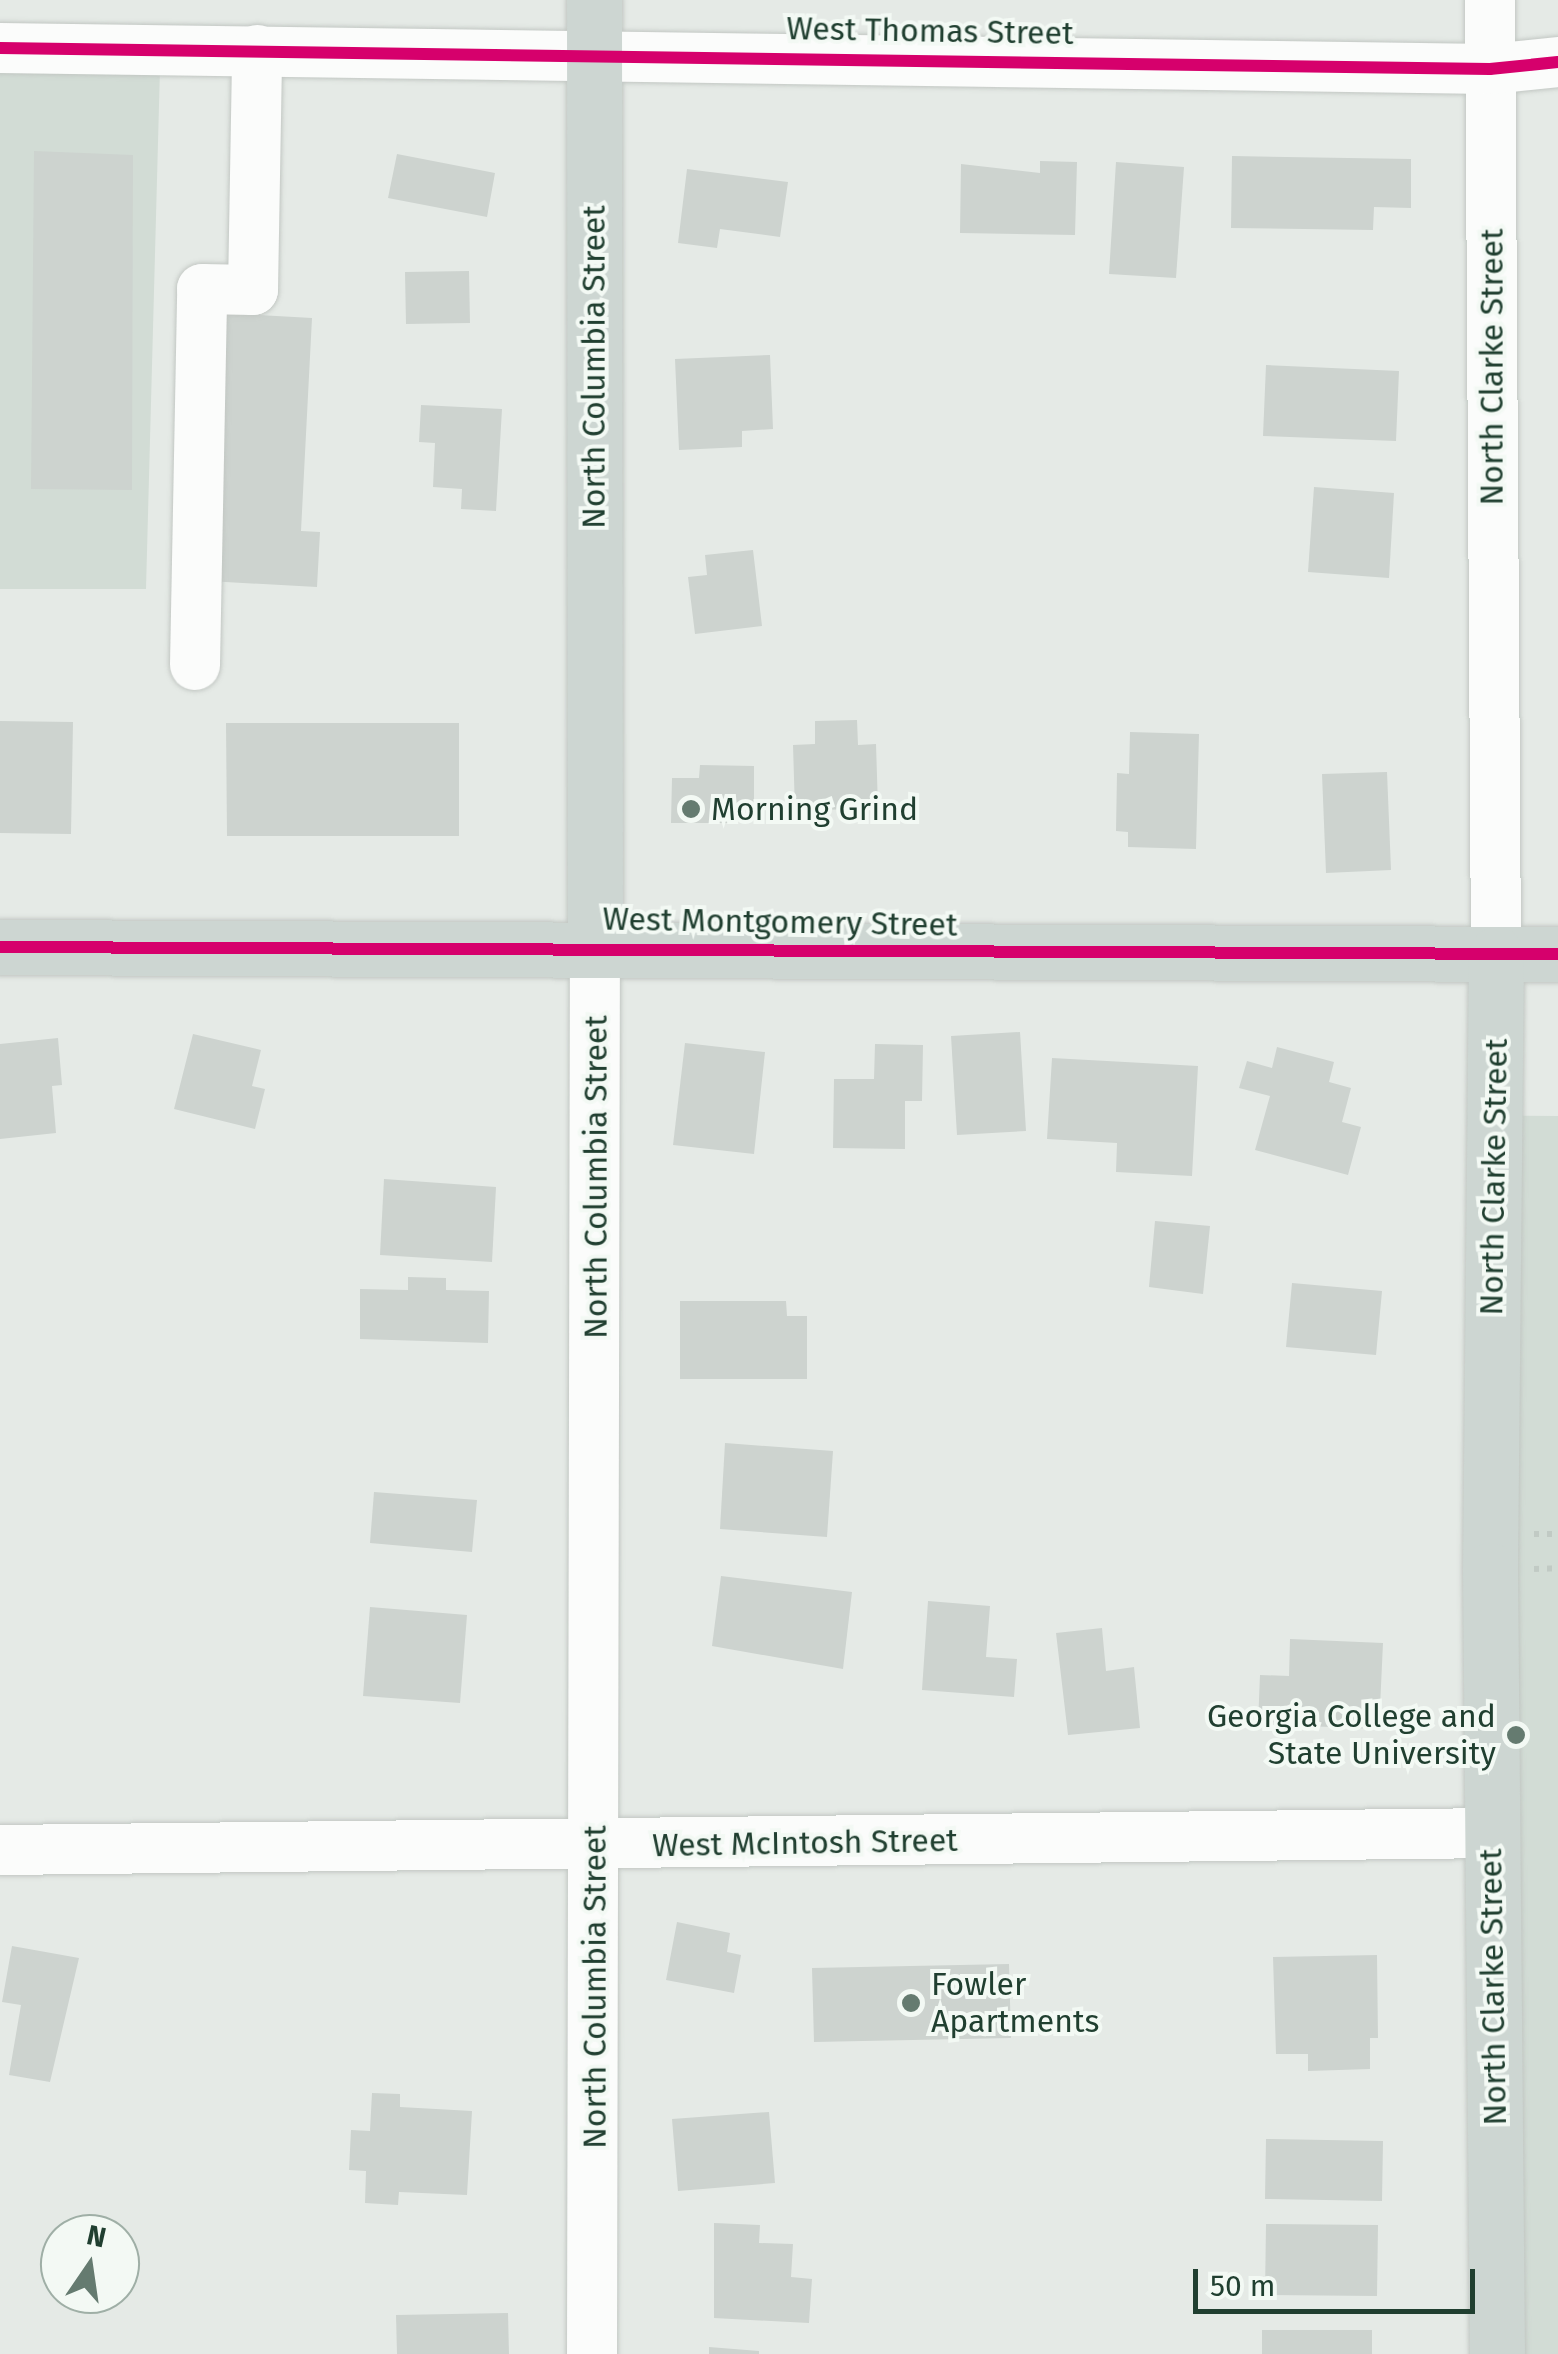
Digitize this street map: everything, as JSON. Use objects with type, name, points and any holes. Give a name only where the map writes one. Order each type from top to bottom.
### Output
[{"type":"main road","name":"North Columbia Street","points":[[594,26],[595,946]]},
{"type":"main road","name":"West Montgomery Street","points":[[0,946],[595,946],[1054,955],[1558,954]]},
{"type":"main road","name":"North Clarke Street","points":[[1496,954],[1491,1832],[1498,2354]]},
{"type":"street","name":"North Clarke Street","points":[[1490,0],[1496,954]]},
{"type":"street","name":"West Thomas Street","points":[[0,48],[257,50],[594,26],[1490,69],[1558,62]]},
{"type":"street","points":[[194,665],[202,289],[253,290],[257,50]]},
{"type":"street","name":"North Columbia Street","points":[[592,2354],[595,946]]},
{"type":"street","name":"West McIntosh Street","points":[[0,1850],[596,1847],[1491,1832]]},
{"type":"shaded area","points":[[0,67],[160,68],[146,589],[0,589]]},
{"type":"shaded area","name":"Georgia College and State University","points":[[1467,1115],[1558,1116],[1558,2354],[1479,2354]]},
{"type":"building","points":[[34,151],[133,155],[132,490],[31,489]]},
{"type":"building","points":[[397,154],[495,173],[487,217],[388,198]]},
{"type":"building","points":[[1232,156],[1411,159],[1411,208],[1374,207],[1373,230],[1231,228]]},
{"type":"building","points":[[1040,161],[1077,162],[1075,235],[960,233],[961,164],[1040,173]]},
{"type":"building","points":[[1116,162],[1184,167],[1176,278],[1109,274]]},
{"type":"building","points":[[687,169],[788,182],[780,237],[720,229],[717,248],[678,243]]},
{"type":"building","points":[[469,271],[470,323],[406,324],[405,272]]},
{"type":"building","points":[[222,313],[312,318],[301,531],[320,532],[317,587],[208,581]]},
{"type":"building","points":[[770,355],[773,429],[742,431],[742,447],[679,450],[675,359]]},
{"type":"building","points":[[1266,365],[1399,371],[1396,441],[1263,436]]},
{"type":"building","points":[[421,405],[502,409],[496,511],[461,509],[462,489],[433,487],[435,443],[419,442]]},
{"type":"building","points":[[1314,487],[1394,493],[1389,578],[1308,572]]},
{"type":"building","points":[[753,550],[762,626],[695,634],[688,577],[707,575],[705,555]]},
{"type":"building","points":[[857,720],[858,745],[876,744],[878,808],[795,811],[793,745],[815,744],[815,721]]},
{"type":"building","points":[[0,721],[73,722],[71,834],[0,833]]},
{"type":"building","points":[[226,723],[459,723],[459,836],[227,836]]},
{"type":"building","points":[[1130,732],[1199,734],[1196,849],[1128,847],[1128,832],[1116,831],[1117,773],[1129,774]]},
{"type":"building","points":[[700,765],[754,766],[754,808],[737,807],[737,823],[671,823],[672,778],[699,778]]},
{"type":"building","points":[[1387,772],[1391,870],[1326,873],[1322,774]]},
{"type":"building","points":[[1020,1032],[1026,1131],[957,1135],[951,1036]]},
{"type":"building","points":[[193,1034],[261,1050],[252,1086],[265,1089],[255,1129],[174,1109]]},
{"type":"building","points":[[58,1038],[62,1085],[52,1086],[56,1133],[0,1139],[0,1044]]},
{"type":"building","points":[[685,1043],[765,1052],[754,1154],[673,1145]]},
{"type":"building","points":[[875,1044],[923,1045],[922,1101],[905,1101],[905,1149],[833,1148],[834,1079],[874,1079]]},
{"type":"building","points":[[1277,1047],[1334,1062],[1329,1082],[1351,1088],[1342,1122],[1361,1127],[1348,1175],[1255,1150],[1270,1096],[1239,1088],[1247,1061],[1272,1068]]},
{"type":"building","points":[[1052,1058],[1198,1066],[1192,1176],[1116,1172],[1117,1143],[1047,1139]]},
{"type":"building","points":[[384,1179],[496,1187],[492,1262],[380,1255]]},
{"type":"building","points":[[1155,1221],[1210,1226],[1203,1294],[1149,1287]]},
{"type":"building","points":[[408,1277],[446,1278],[446,1290],[489,1291],[488,1343],[360,1339],[360,1289],[408,1290]]},
{"type":"building","points":[[1292,1283],[1382,1291],[1376,1355],[1286,1347]]},
{"type":"building","points":[[680,1301],[786,1301],[787,1316],[807,1316],[807,1379],[680,1379]]},
{"type":"building","points":[[725,1443],[833,1451],[827,1537],[720,1529]]},
{"type":"building","points":[[374,1492],[477,1500],[472,1552],[370,1543]]},
{"type":"building","points":[[721,1576],[852,1592],[843,1669],[712,1646]]},
{"type":"building","points":[[928,1601],[990,1606],[986,1657],[1017,1659],[1014,1697],[922,1690]]},
{"type":"building","points":[[370,1607],[467,1615],[460,1703],[363,1696]]},
{"type":"building","points":[[1102,1628],[1106,1671],[1134,1667],[1140,1728],[1068,1735],[1056,1633]]},
{"type":"building","points":[[1290,1639],[1383,1643],[1379,1729],[1258,1724],[1260,1675],[1289,1676]]},
{"type":"building","points":[[677,1922],[730,1933],[727,1952],[741,1955],[734,1993],[666,1980]]},
{"type":"building","points":[[12,1946],[79,1958],[50,2082],[9,2075],[21,2005],[2,2002]]},
{"type":"building","points":[[1377,1955],[1378,2038],[1370,2038],[1370,2069],[1308,2071],[1308,2054],[1276,2054],[1273,1957]]},
{"type":"building","name":"Fowler Apartments","points":[[1009,1964],[1011,2038],[814,2042],[812,1968]]},
{"type":"building","points":[[372,2093],[400,2094],[400,2107],[472,2111],[467,2195],[399,2192],[398,2205],[365,2203],[366,2171],[349,2170],[351,2130],[370,2131]]},
{"type":"building","points":[[769,2112],[775,2183],[678,2191],[672,2119]]},
{"type":"building","points":[[1266,2139],[1383,2141],[1382,2201],[1265,2199]]},
{"type":"building","points":[[714,2223],[760,2225],[759,2243],[793,2244],[791,2277],[812,2279],[809,2323],[714,2318]]},
{"type":"building","points":[[1266,2224],[1378,2225],[1377,2296],[1265,2295]]},
{"type":"building","points":[[508,2313],[509,2354],[397,2354],[396,2315]]},
{"type":"building","points":[[1262,2330],[1372,2330],[1372,2354],[1262,2354]]},
{"type":"building","points":[[709,2347],[759,2351],[759,2354],[709,2354]]},
{"type":"cycle path","points":[[0,48],[1490,69],[1558,62]]},
{"type":"cycle path","points":[[0,947],[1558,954]]},
{"type":"place","name":"Morning Grind","points":[[691,809]]},
{"type":"place","name":"Georgia College and State University","points":[[1516,1735]]},
{"type":"place","name":"Fowler Apartments","points":[[911,2003]]}]
